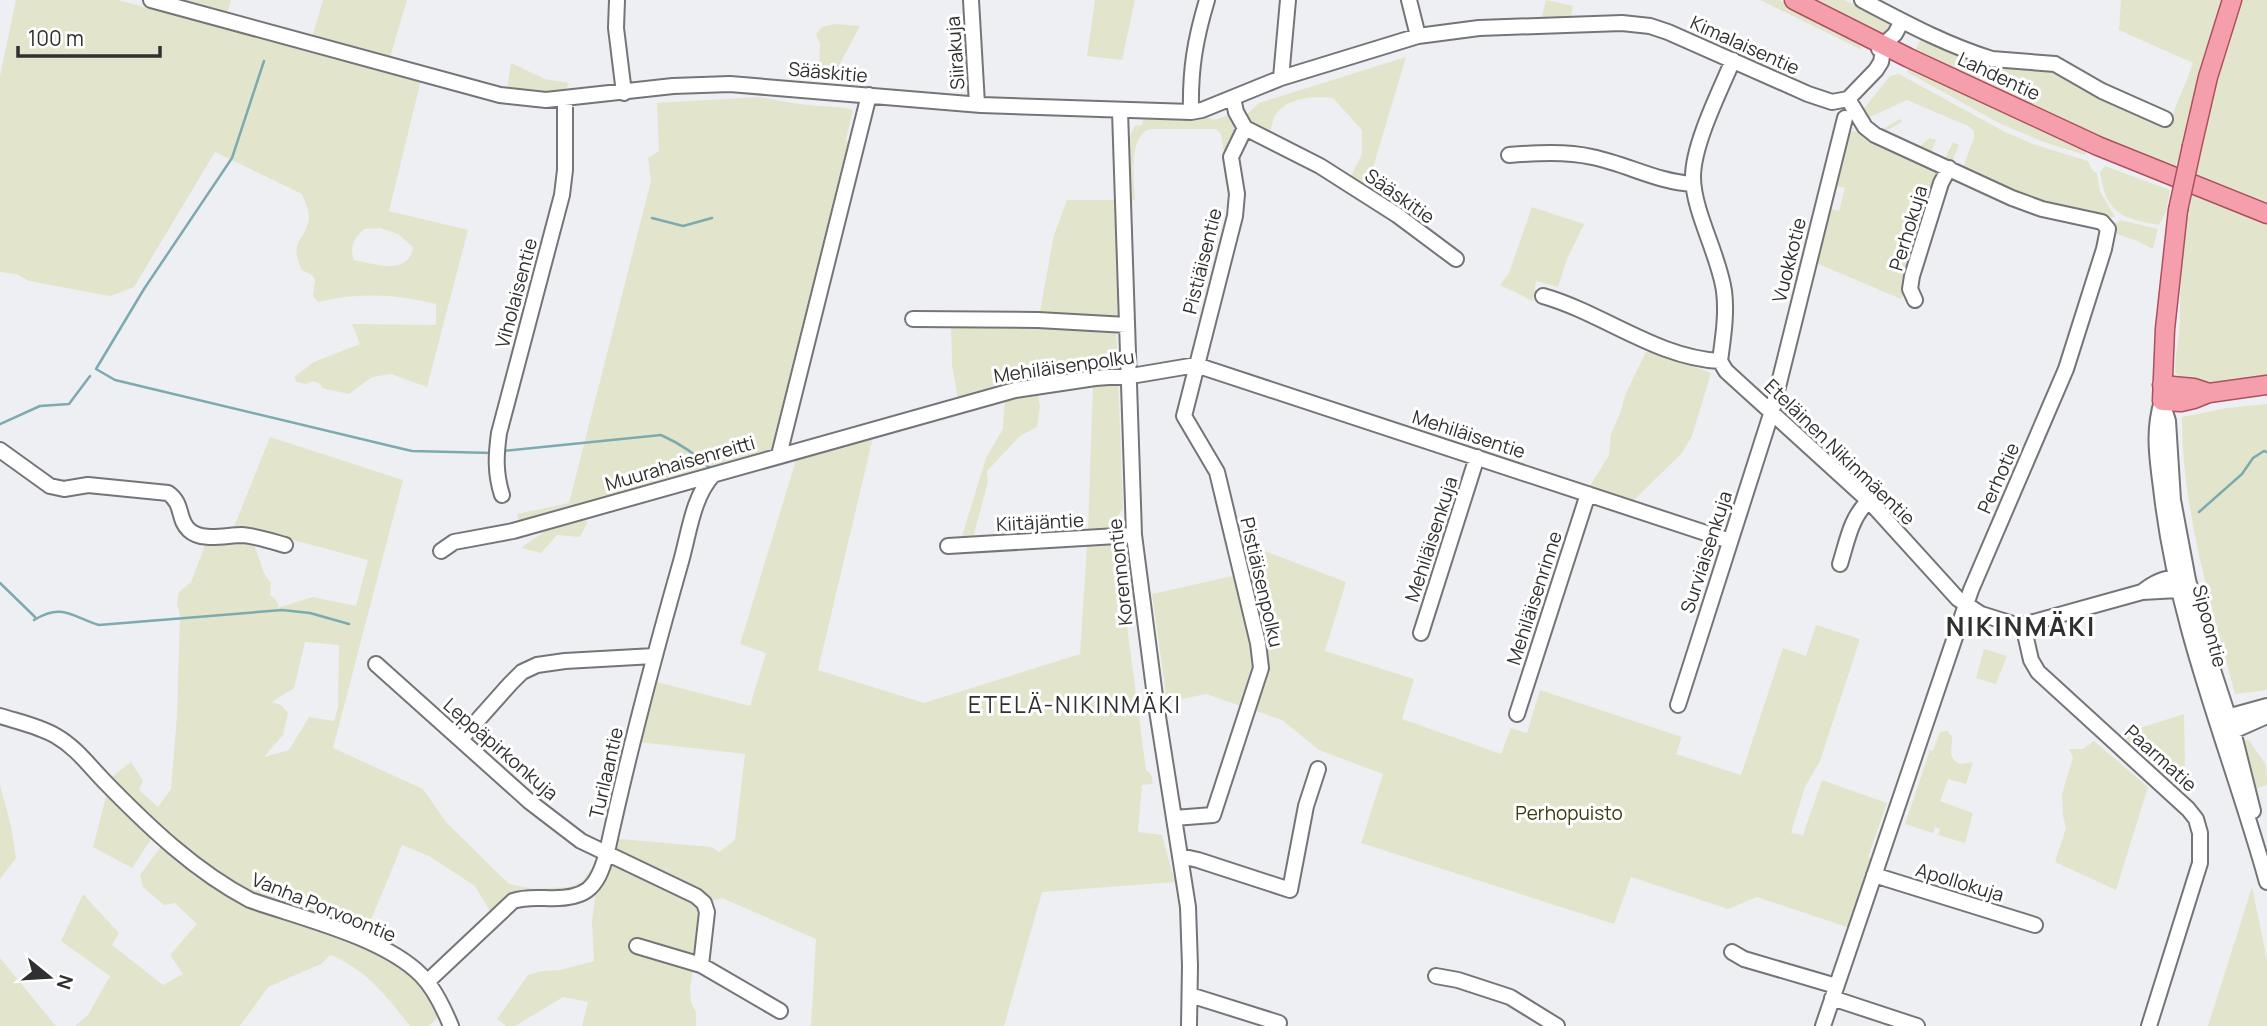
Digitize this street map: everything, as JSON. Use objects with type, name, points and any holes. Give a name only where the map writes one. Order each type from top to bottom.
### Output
[{"type":"main road","name":"Lahdentie","points":[[1794,0],[2098,146],[2267,214]]},
{"type":"main road","name":"Sipoontie","points":[[2162,393],[2178,210],[2208,77],[2232,0]]},
{"type":"main road","name":"Lahdentie","points":[[2190,182],[2267,204]]},
{"type":"main road","points":[[2162,393],[2194,388],[2208,393],[2267,385]]},
{"type":"street","name":"Sääskitie","points":[[151,0],[500,95],[546,100],[673,86],[730,84],[977,104],[1119,111],[1191,112],[1233,98]]},
{"type":"street","points":[[617,0],[616,28],[624,93]]},
{"type":"street","name":"Siirakuja","points":[[971,0],[977,104]]},
{"type":"street","points":[[1191,112],[1193,50],[1207,0]]},
{"type":"street","points":[[1281,78],[1287,0]]},
{"type":"street","points":[[1409,0],[1418,36]]},
{"type":"street","points":[[1861,0],[1961,49],[1992,59],[2055,64],[2102,91],[2165,119]]},
{"type":"street","points":[[1848,99],[1881,62],[1884,45],[1895,34],[1902,21]]},
{"type":"street","name":"Kimalaisentie","points":[[1233,98],[1281,78],[1418,36],[1479,29],[1622,23],[1650,26],[1668,32],[1821,100],[1832,102],[1848,99]]},
{"type":"street","points":[[1543,296],[1581,310],[1645,340],[1701,360],[1720,361],[1724,290],[1693,184],[1694,164],[1704,131],[1733,60]]},
{"type":"street","name":"Muurahaisenreitti","points":[[441,551],[454,542],[513,531],[779,455],[869,94]]},
{"type":"street","points":[[1233,98],[1236,112],[1245,128]]},
{"type":"street","name":"Viholaisentie","points":[[502,495],[495,456],[562,195],[565,170],[565,99]]},
{"type":"street","name":"Perhotie","points":[[1823,1026],[1966,605],[1989,545],[2066,369],[2108,229],[2102,222],[2042,209],[2012,198],[1875,135],[1865,127],[1848,99]]},
{"type":"street","name":"Korennontie","points":[[1119,111],[1134,535],[1156,705],[1188,907],[1189,1026]]},
{"type":"street","name":"Vuokkotie","points":[[1772,411],[1845,118]]},
{"type":"street","name":"Sääskitie","points":[[1245,128],[1320,166],[1397,215],[1456,259]]},
{"type":"street","name":"Pistiäisentie","points":[[1196,365],[1235,216],[1237,194],[1231,157],[1245,128]]},
{"type":"street","points":[[1509,155],[1530,153],[1590,156],[1665,181],[1693,184]]},
{"type":"street","name":"Perhokuja","points":[[1915,300],[1910,289],[1912,276],[1941,183],[1949,169]]},
{"type":"street","points":[[914,319],[1038,320],[1127,325]]},
{"type":"street","name":"Eteläinen Nikinmäentie","points":[[1720,361],[1726,371],[1869,501],[1966,605],[1981,614],[2023,625],[2142,592],[2161,593],[2180,582]]},
{"type":"street","name":"Mehiläisenpolku","points":[[779,455],[1015,390],[1196,365]]},
{"type":"street","name":"Mehiläisentie","points":[[1196,365],[1730,541]]},
{"type":"street","name":"Pistiäisenpolku","points":[[1174,818],[1213,815],[1261,668],[1258,643],[1217,472],[1184,415],[1196,365]]},
{"type":"street","name":"Sipoontie","points":[[2162,393],[2168,421],[2180,582],[2252,807],[2263,869]]},
{"type":"street","name":"Surviaisenkuja","points":[[1678,705],[1772,411]]},
{"type":"street","points":[[0,450],[50,486],[64,489],[88,485],[168,493],[180,506],[188,530],[201,537],[244,535],[285,545]]},
{"type":"street","name":"Mehiläisenkuja","points":[[1421,633],[1477,457]]},
{"type":"street","name":"Turilaantie","points":[[427,982],[513,901],[522,898],[570,898],[596,883],[607,852],[654,656],[697,502],[713,475]]},
{"type":"street","name":"Mehiläisenrinne","points":[[1517,714],[1588,494]]},
{"type":"street","points":[[1840,564],[1854,520],[1860,508],[1869,501]]},
{"type":"street","name":"Kiitäjäntie","points":[[948,546],[1134,535]]},
{"type":"street","name":"Paarmatie","points":[[2023,625],[2028,650],[2038,672],[2196,819],[2200,832],[2200,863],[2149,1026]]},
{"type":"street","points":[[461,739],[522,672],[537,665],[654,656]]},
{"type":"street","name":"Leppäpirkonkuja","points":[[376,664],[530,802],[581,841],[696,896],[704,903],[707,912],[701,965]]},
{"type":"street","points":[[2226,725],[2267,706]]},
{"type":"street","name":"Vanha Porvoontie","points":[[0,716],[45,730],[69,744],[161,837],[213,878],[250,900],[331,928],[391,953],[409,965],[427,982],[451,1026]]},
{"type":"street","points":[[2226,725],[2267,716]]},
{"type":"street","points":[[1180,856],[1290,890],[1306,806],[1318,769]]},
{"type":"street","name":"Apollokuja","points":[[1874,876],[2035,925]]},
{"type":"street","points":[[638,946],[701,965],[780,1011]]},
{"type":"street","points":[[1732,952],[1917,1026]]},
{"type":"street","points":[[1436,976],[1458,980],[1510,997],[1557,1026]]},
{"type":"street","points":[[1190,995],[1279,1023]]},
{"type":"green space","points":[[16,0],[118,0],[421,80],[389,211],[468,230],[427,387],[391,374],[372,377],[349,394],[322,388],[313,381],[305,384],[297,382],[294,377],[314,362],[360,344],[352,324],[436,325],[436,304],[377,296],[318,302],[313,296],[315,280],[312,275],[302,270],[296,252],[308,225],[309,216],[302,194],[215,152],[134,287],[110,296],[29,281],[16,274],[0,272],[0,76]],"holes":[[[380,228],[398,234],[413,247],[405,262],[390,266],[354,260],[353,243],[364,229]]]},
{"type":"green space","points":[[172,0],[231,0],[227,14]]},
{"type":"green space","points":[[323,0],[407,0],[389,61],[311,40]]},
{"type":"green space","points":[[1095,0],[1135,0],[1122,60],[1087,56]]},
{"type":"green space","points":[[1546,0],[1573,6],[1570,19],[1541,20]]},
{"type":"green space","points":[[1760,0],[1779,0],[1858,40],[1862,50]]},
{"type":"green space","points":[[1811,0],[1844,0],[1893,23],[1891,33],[1863,27]]},
{"type":"green space","points":[[2121,0],[2267,0],[2267,380],[2206,385],[2183,379],[2175,372],[2183,243],[2194,169],[2176,162],[2176,166],[2076,127],[1915,50],[1922,37],[1986,65],[2054,68],[2100,95],[2170,126],[2193,63],[2119,30]]},
{"type":"green space","points":[[834,24],[860,26],[835,73],[826,75],[819,67],[820,44],[816,34],[822,27]]},
{"type":"green space","points":[[1406,57],[1367,188],[1350,178],[1362,154],[1362,130],[1333,98],[1310,98],[1281,108],[1276,114],[1270,135],[1252,126],[1246,115],[1259,103]]},
{"type":"green space","points":[[511,63],[545,79],[569,83],[564,93],[558,94],[507,90]]},
{"type":"green space","points":[[1909,67],[2085,148],[2087,152],[2085,155],[2044,142],[1999,123],[1907,72]]},
{"type":"green space","points":[[1899,74],[2005,132],[2088,161],[2092,170],[2097,173],[2100,191],[2115,217],[2075,214],[2036,203],[1962,170],[1974,131],[1907,100],[1870,117],[1862,111],[1890,76]]},
{"type":"green space","points":[[759,97],[853,110],[846,139],[851,150],[776,452],[583,508],[587,523],[580,537],[557,535],[541,553],[521,548],[548,529],[537,523],[520,527],[517,514],[569,503],[651,181],[648,158],[659,151],[657,103]]},
{"type":"green space","points":[[1229,115],[1241,135],[1225,158],[1221,134],[1216,129],[1150,129],[1143,133],[1135,149],[1135,200],[1130,201],[1127,162],[1129,142],[1135,126],[1142,125],[1144,118],[1206,117],[1214,120]]},
{"type":"green space","points":[[1900,119],[1902,122],[1883,133],[1916,149],[1930,138],[1936,140],[1930,155],[1944,161],[1953,142],[1959,145],[1950,167],[1875,133]]},
{"type":"green space","points":[[1857,131],[1944,173],[1912,276],[1901,299],[1809,260],[1823,207],[1839,211],[1845,188],[1829,184],[1842,132]]},
{"type":"green space","points":[[2105,166],[2170,190],[2166,212],[2159,225],[2134,220],[2111,205],[2106,197],[2100,172]]},
{"type":"green space","points":[[1067,200],[1117,200],[1121,317],[1116,322],[1123,508],[1107,533],[1088,530],[1093,385],[1037,387],[1040,407],[1037,427],[1020,436],[987,471],[988,482],[973,538],[961,539],[986,458],[1003,429],[1005,393],[959,404],[952,366],[951,324],[1039,317],[1054,235]]},
{"type":"green space","points":[[1532,207],[1584,224],[1567,259],[1558,287],[1536,281],[1533,301],[1500,285],[1509,273]]},
{"type":"green space","points":[[2120,220],[2158,229],[2153,249],[2114,233],[2111,226]]},
{"type":"green space","points":[[1651,351],[1711,373],[1692,436],[1682,453],[1634,500],[1618,498],[1590,486],[1609,455],[1611,434],[1625,395],[1646,352]]},
{"type":"green space","points":[[2267,404],[2267,690],[2235,694],[2192,522],[2183,452],[2182,417]]},
{"type":"green space","points":[[874,433],[818,670],[924,703],[1080,654],[1087,544],[1116,542],[1146,770],[1151,774],[1153,784],[1142,785],[1138,832],[1162,835],[1175,882],[1042,892],[1004,1026],[811,1026],[816,939],[722,898],[700,905],[702,916],[690,988],[691,1002],[696,1012],[696,1026],[582,1026],[588,1002],[563,997],[515,1026],[506,1026],[497,1019],[528,975],[594,961],[592,922],[596,890],[528,901],[494,918],[475,886],[429,856],[402,845],[365,934],[280,905],[233,882],[195,856],[109,779],[131,762],[143,781],[139,790],[158,807],[171,789],[177,715],[179,592],[191,582],[205,545],[214,532],[234,527],[270,437],[403,480],[333,748],[423,789],[446,822],[509,884],[533,889],[570,887],[582,882],[590,870],[601,873],[610,838],[711,847],[719,852],[735,840],[745,754],[639,742],[653,681],[750,706],[766,653],[740,644],[797,457]],"holes":[[[260,531],[368,560],[356,606],[313,597],[277,608],[279,606],[270,595],[271,582],[265,575],[254,546]],[[305,642],[339,645],[338,708],[334,721],[309,717],[289,750],[264,757],[283,735],[288,713],[281,705],[272,702],[294,688]]]},
{"type":"green space","name":"Perhopuisto","points":[[1252,546],[1346,582],[1325,651],[1414,679],[1402,719],[1501,754],[1511,728],[1527,733],[1540,690],[1682,737],[1676,754],[1741,775],[1783,648],[1806,656],[1816,625],[1860,639],[1820,761],[1805,787],[1791,833],[1803,835],[1822,780],[1887,803],[1868,857],[1880,861],[1850,928],[1757,897],[1728,909],[1631,877],[1614,924],[1361,843],[1383,774],[1319,750],[1282,720],[1206,694],[1167,702],[1152,594],[1237,575]]},
{"type":"green space","points":[[1984,649],[2007,656],[1996,684],[1976,678]]},
{"type":"green space","points":[[2184,714],[2185,766],[2161,772],[2121,734]]},
{"type":"green space","points":[[1947,731],[1952,736],[1953,758],[1960,764],[1973,762],[1966,784],[1948,779],[1940,801],[1973,813],[1965,843],[1938,835],[1940,829],[1935,827],[1933,833],[1905,824],[1930,750],[1933,751],[1940,732]]},
{"type":"green space","points":[[2248,739],[2266,765],[2267,785],[2255,789],[2242,743]]},
{"type":"green space","points":[[2094,741],[2148,787],[2116,890],[2055,862],[2066,828],[2062,794],[2073,757],[2069,749],[2083,749]]},
{"type":"green space","points":[[0,785],[16,858],[0,879]]},
{"type":"green space","points":[[107,793],[153,836],[132,868],[93,847]]},
{"type":"green space","points":[[162,845],[213,885],[361,943],[408,970],[427,991],[440,1015],[429,1026],[410,1026],[365,976],[330,955],[321,964],[268,987],[240,1026],[75,1026],[88,1015],[110,976],[61,941],[83,894],[119,933],[112,945],[163,985],[183,974],[170,955],[197,924],[175,903],[164,905],[143,887],[140,875]]},
{"type":"green space","points":[[2252,887],[2267,960],[2267,1026],[2208,1026]]},
{"type":"green space","points":[[0,958],[56,1026],[0,1026]]},
{"type":"waterway","points":[[264,61],[232,158],[144,289],[96,369],[115,380],[412,451],[492,453]]},
{"type":"waterway","points":[[652,218],[683,226],[712,218]]},
{"type":"waterway","points":[[0,424],[40,406],[69,404],[90,376]]},
{"type":"waterway","points":[[502,451],[661,435],[688,450],[711,469]]},
{"type":"waterway","points":[[2199,512],[2242,474],[2253,458],[2264,451],[2267,452]]},
{"type":"waterway","points":[[0,583],[35,617]]},
{"type":"waterway","points":[[34,620],[52,612],[59,612],[99,625],[282,610],[310,613],[349,624]]},
{"type":"district","name":"NIKINMÄKI","points":[[2021,626]]},
{"type":"district","name":"ETELÄ-NIKINMÄKI","points":[[1075,704]]}]
